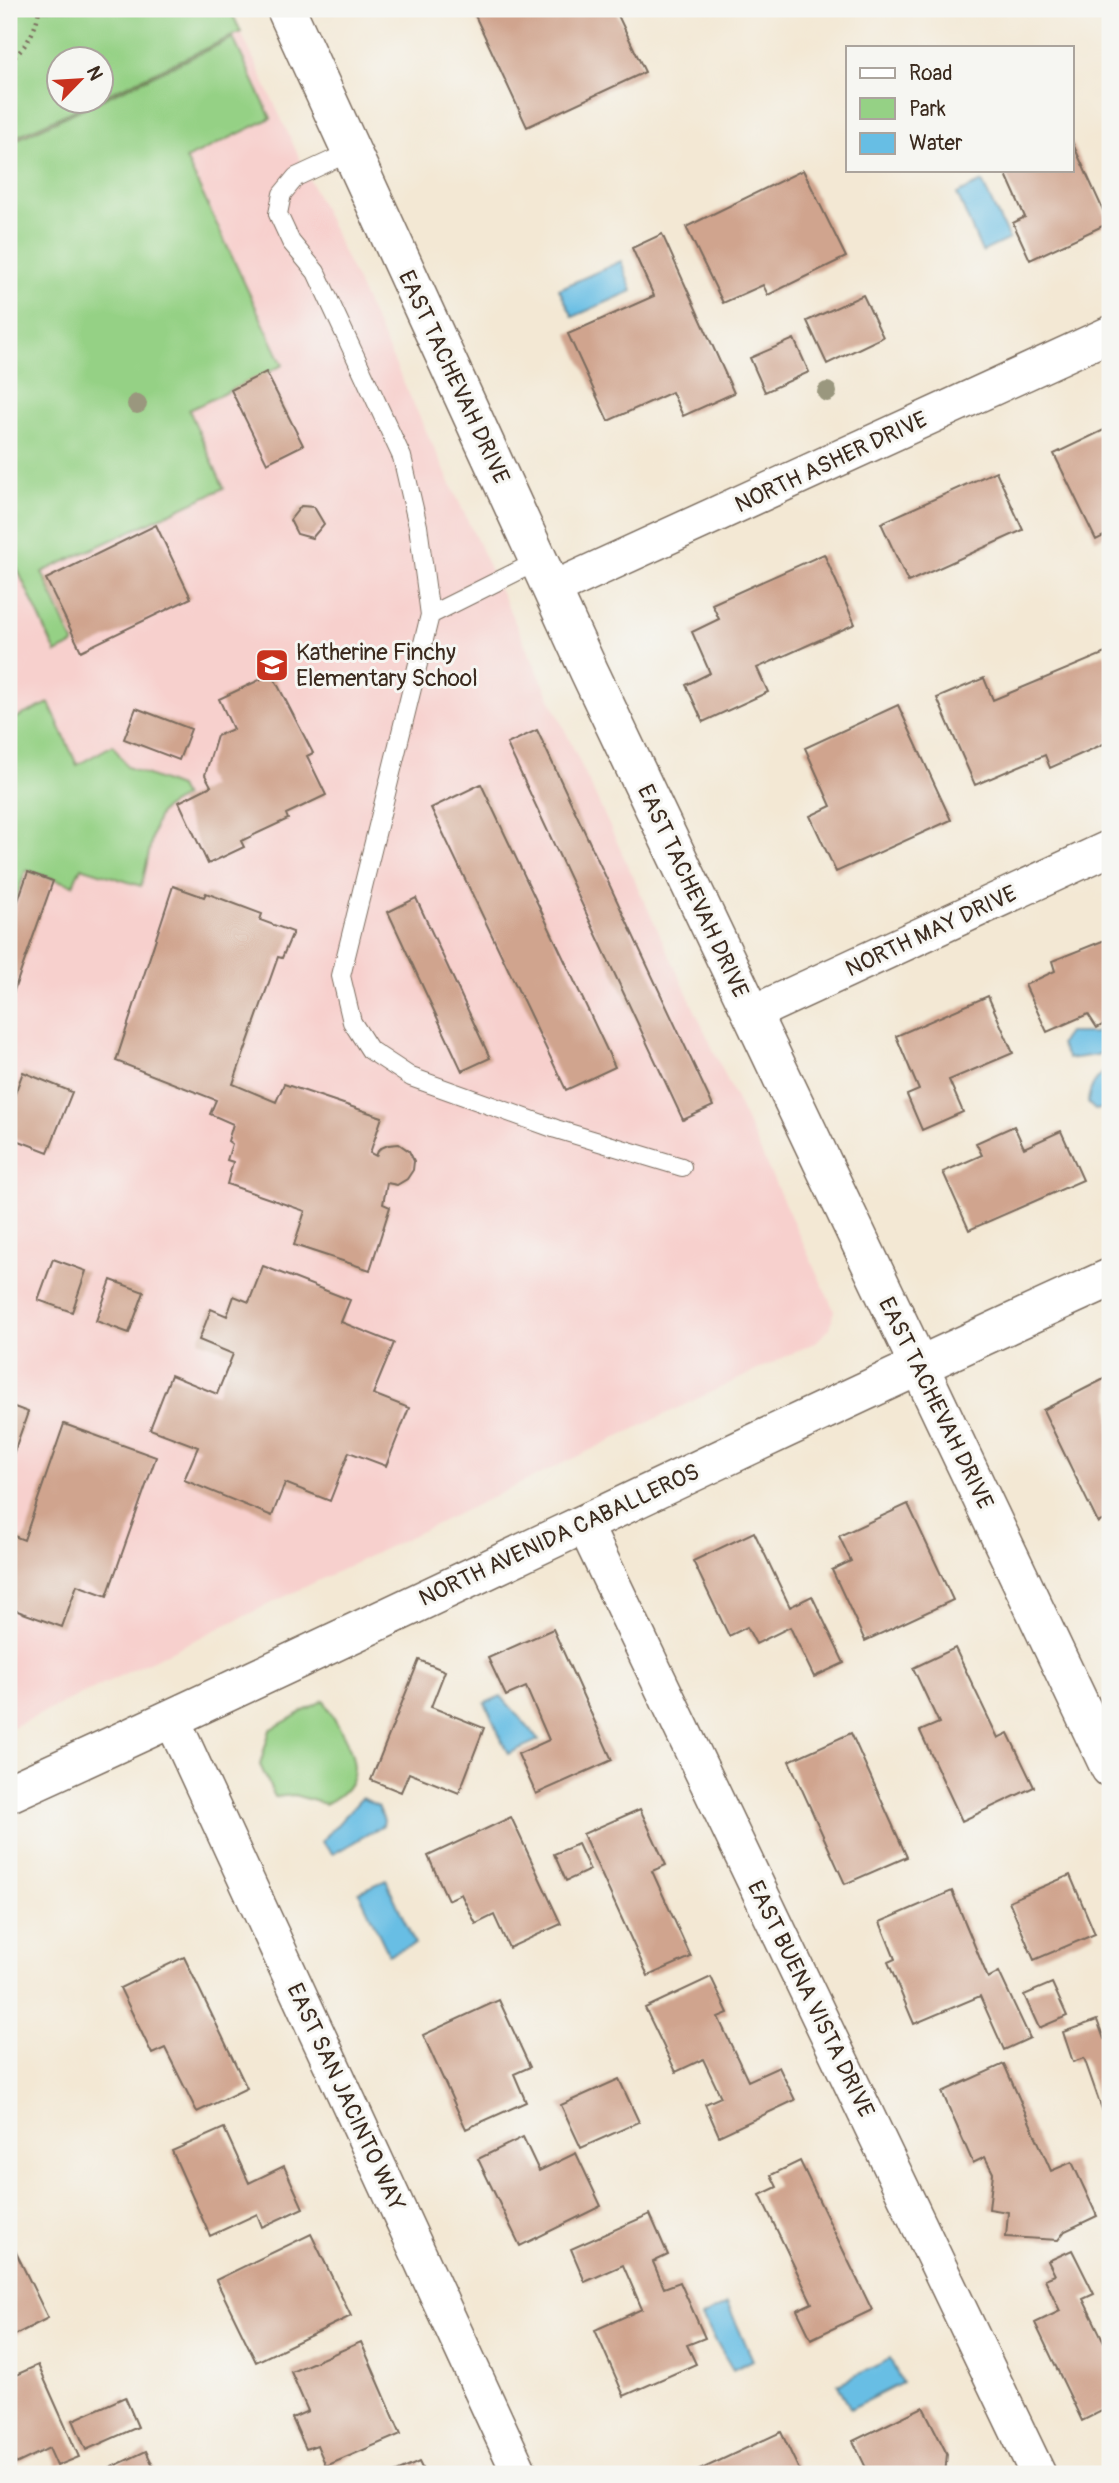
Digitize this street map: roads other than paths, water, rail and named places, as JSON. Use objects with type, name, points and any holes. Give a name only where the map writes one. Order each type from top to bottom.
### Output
[{"type":"street","name":"EAST TACHEVAH DRIVE","points":[[286,9],[545,575],[1110,1768]]},
{"type":"street","name":"NORTH ASHER DRIVE","points":[[545,575],[1110,334]]},
{"type":"street","name":"NORTH MAY DRIVE","points":[[751,1014],[1110,848]]},
{"type":"street","name":"NORTH AVENIDA CABALLEROS","points":[[9,1793],[173,1719],[918,1365],[1110,1278]]},
{"type":"street","name":"EAST BUENA VISTA DRIVE","points":[[584,1524],[1038,2474]]},
{"type":"street","name":"EAST SAN JACINTO WAY","points":[[173,1719],[520,2474]]},
{"type":"lane","points":[[350,152],[296,177],[282,194],[278,214],[290,242],[316,272],[402,457],[418,526],[430,615],[341,976],[352,1021],[370,1051],[411,1077],[556,1129],[682,1167]]},
{"type":"lane","points":[[430,615],[545,575]]},
{"type":"water","points":[[982,182],[1009,239],[982,252],[957,194]]},
{"type":"water","points":[[621,261],[632,291],[573,317],[559,289]]},
{"type":"water","points":[[1110,1024],[1110,1049],[1097,1055],[1068,1059],[1060,1044],[1068,1033],[1094,1033]]},
{"type":"water","points":[[1110,1067],[1110,1100],[1105,1108],[1095,1110],[1088,1103],[1090,1092],[1098,1078]]},
{"type":"water","points":[[501,1696],[539,1740],[508,1754],[485,1703]]},
{"type":"water","points":[[362,1798],[378,1806],[384,1820],[383,1825],[333,1854],[321,1842]]},
{"type":"water","points":[[386,1880],[415,1944],[389,1955],[359,1892]]},
{"type":"water","points":[[727,2303],[753,2360],[733,2370],[702,2317]]},
{"type":"water","points":[[890,2359],[902,2383],[850,2409],[838,2384]]},
{"type":"place","name":"Katherine Finchy Elementary School","points":[[272,665]]}]
